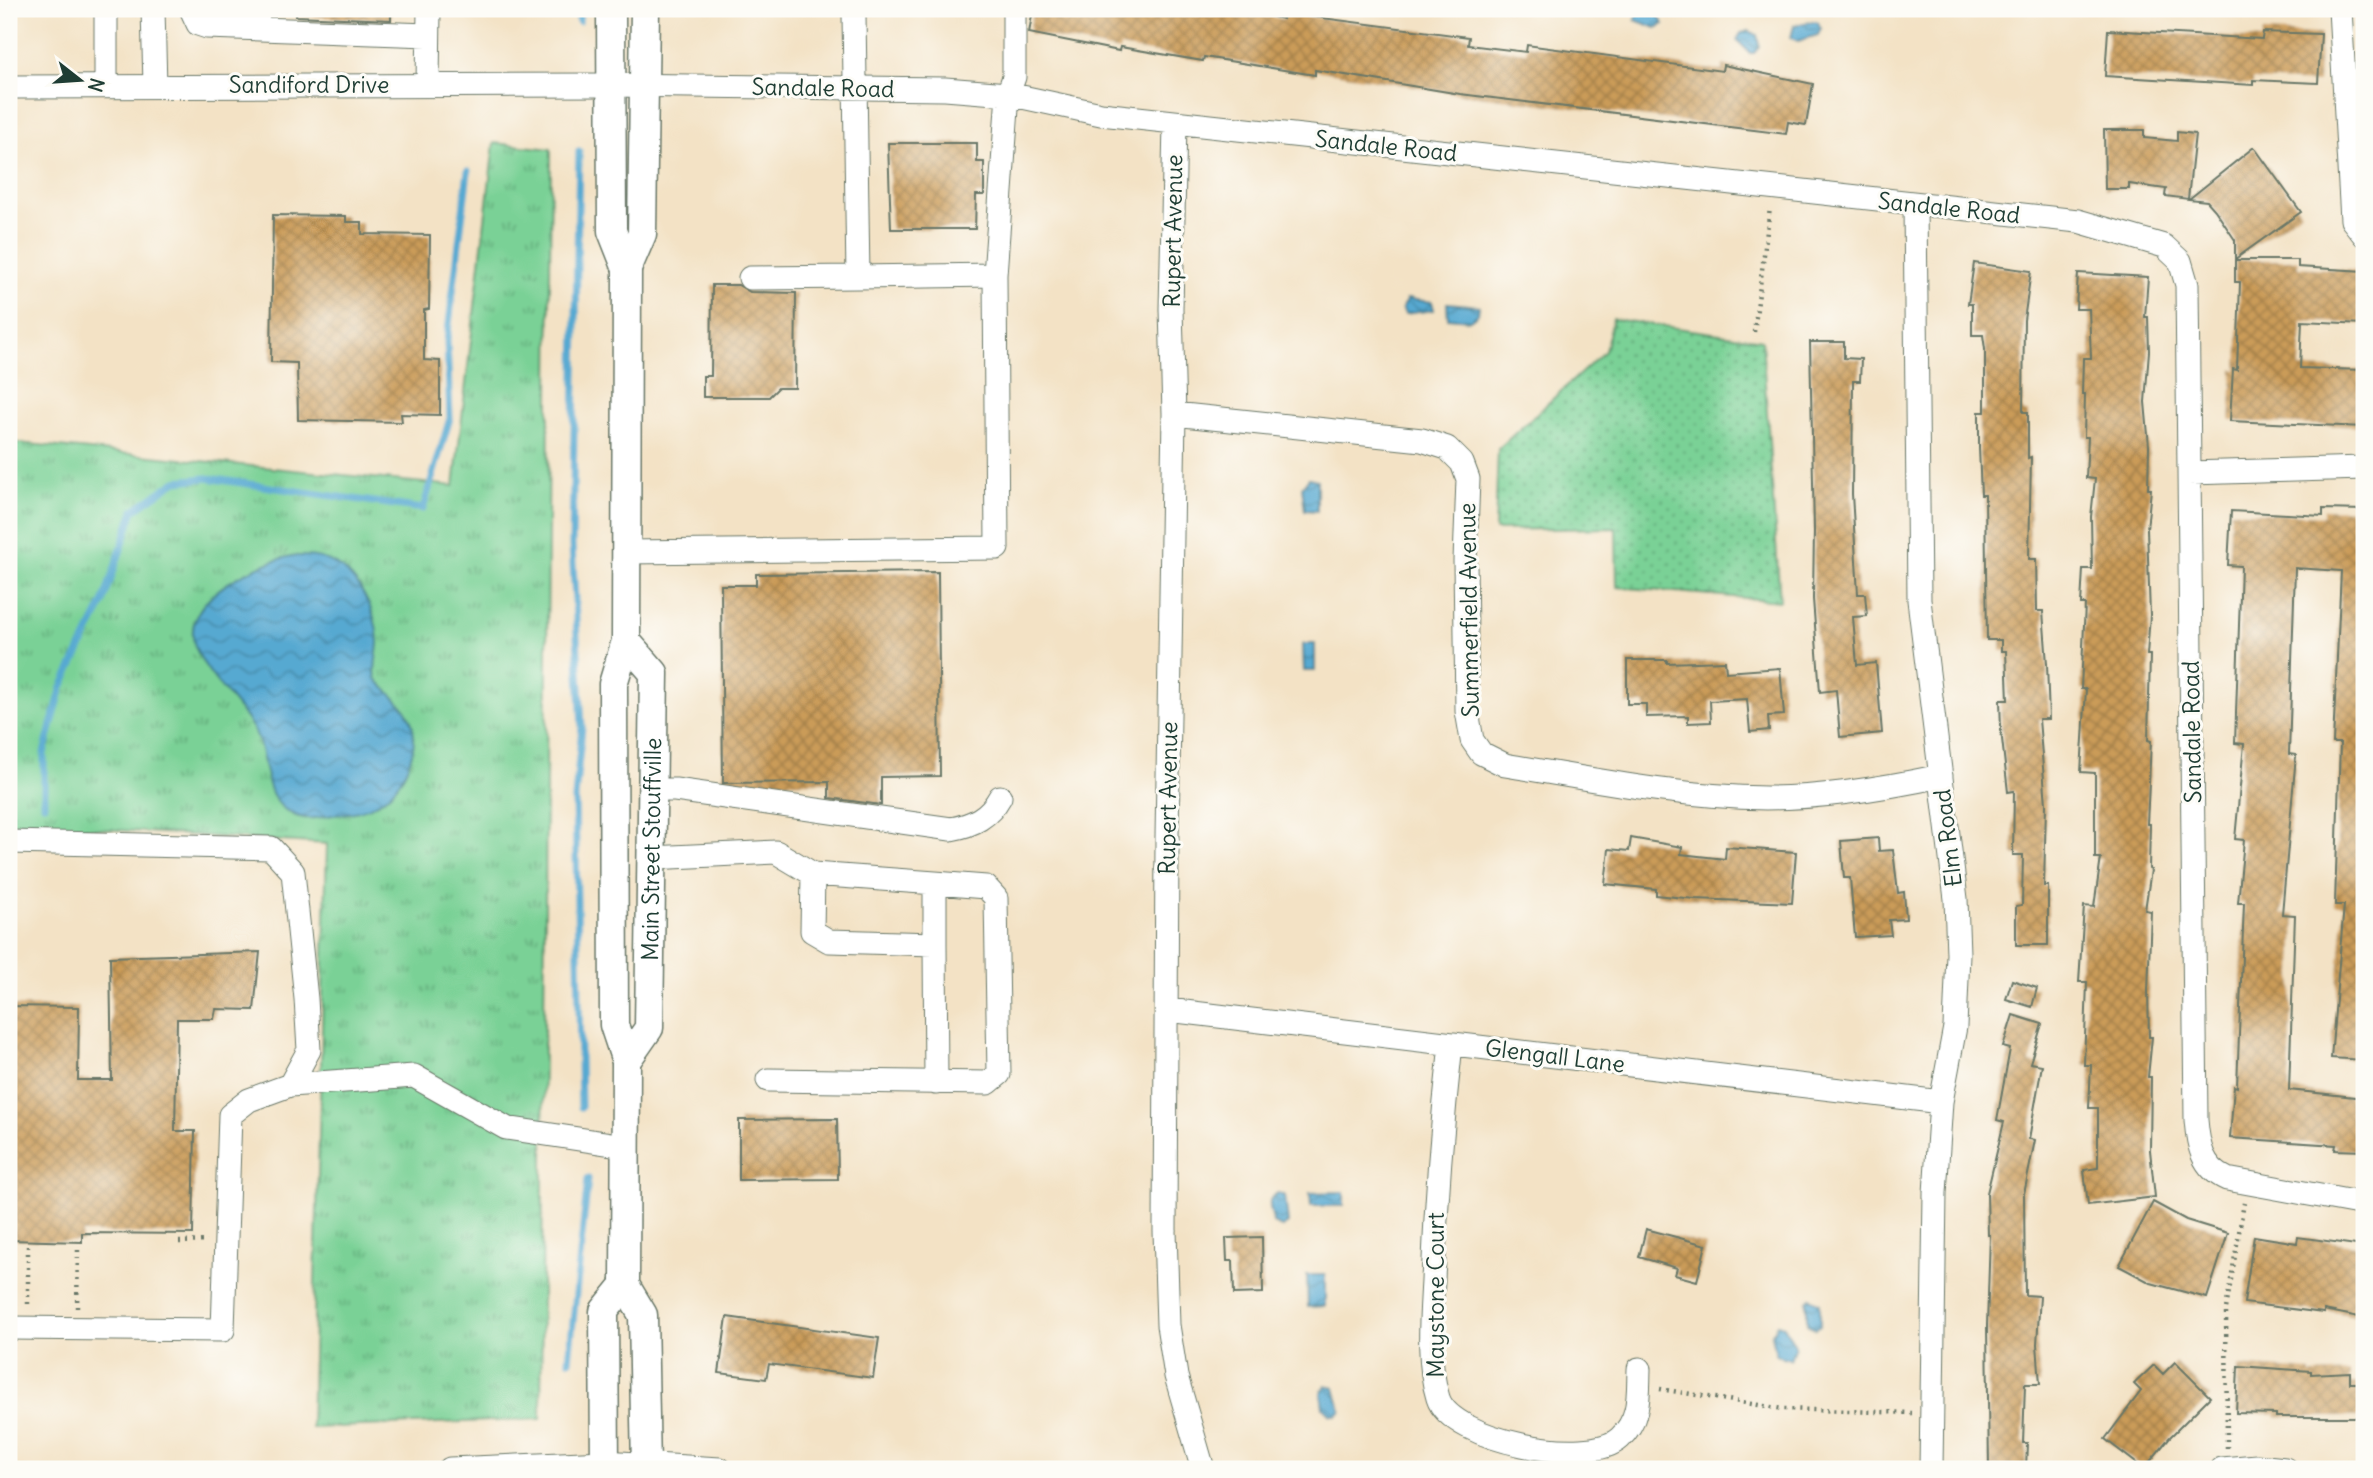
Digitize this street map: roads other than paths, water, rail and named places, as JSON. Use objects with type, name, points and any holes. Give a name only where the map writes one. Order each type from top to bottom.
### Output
[{"type":"main road","name":"Main Street Stouffville","points":[[611,9],[612,231],[626,269],[626,641],[613,684],[614,1025],[626,1061],[625,1285]]},
{"type":"main road","name":"Main Street Stouffville","points":[[626,269],[642,234],[645,9]]},
{"type":"main road","name":"Main Street Stouffville","points":[[626,641],[654,673],[649,1028],[626,1061]]},
{"type":"main road","points":[[605,1466],[604,1311],[625,1285],[643,1315],[646,1466]]},
{"type":"street","points":[[106,9],[106,86]]},
{"type":"street","points":[[153,9],[155,86]]},
{"type":"street","points":[[191,9],[198,24],[207,27],[428,36]]},
{"type":"street","points":[[245,9],[264,29]]},
{"type":"street","points":[[428,85],[429,9]]},
{"type":"street","points":[[2340,9],[2352,220],[2364,235]]},
{"type":"street","points":[[626,552],[998,548],[995,275],[1008,93],[1014,77],[1014,13]]},
{"type":"street","points":[[854,15],[858,277]]},
{"type":"street","name":"Sandiford Drive","points":[[9,87],[610,85]]},
{"type":"street","name":"Sandale Road","points":[[610,85],[945,89],[1008,93],[1101,114],[1175,123],[2077,221],[2157,243],[2173,252],[2185,270],[2188,285],[2197,1129],[2201,1152],[2212,1170],[2227,1179],[2248,1185],[2364,1204]]},
{"type":"street","name":"Rupert Avenue","points":[[1175,123],[1171,309],[1174,414],[1167,837],[1165,1231],[1168,1325],[1176,1376],[1203,1469]]},
{"type":"street","name":"Elm Road","points":[[1915,205],[1919,600],[1956,899],[1958,954],[1955,1027],[1941,1102],[1935,1207],[1931,1469]]},
{"type":"street","points":[[750,278],[995,275]]},
{"type":"street","name":"Summerfield Avenue","points":[[1174,414],[1422,440],[1447,448],[1462,463],[1468,479],[1465,561],[1469,720],[1472,740],[1481,753],[1505,765],[1673,792],[1764,798],[1896,786],[1941,776]]},
{"type":"street","points":[[2189,473],[2364,468]]},
{"type":"street","points":[[652,790],[675,790],[951,830],[983,818],[1000,797]]},
{"type":"street","points":[[9,842],[271,848],[293,872],[306,999],[309,1050],[290,1085]]},
{"type":"street","points":[[651,858],[776,852],[813,874],[986,887],[996,898],[999,1074],[988,1083],[768,1080]]},
{"type":"street","points":[[813,874],[812,932],[829,941],[935,944]]},
{"type":"street","points":[[935,883],[936,1083]]},
{"type":"street","name":"Glengall Lane","points":[[1168,1010],[1941,1102]]},
{"type":"street","name":"Maystone Court","points":[[1451,1044],[1437,1161],[1431,1315],[1438,1400],[1456,1420],[1498,1440],[1591,1451],[1619,1439],[1637,1414],[1638,1377]]},
{"type":"street","points":[[18,1329],[223,1330],[230,1115],[249,1100],[290,1085],[414,1076],[506,1128],[625,1146]]},
{"type":"street","points":[[450,1469],[605,1466],[720,1469]]},
{"type":"street","points":[[2224,1468],[2257,1466],[2285,1469]]},
{"type":"water","points":[[1639,9],[1654,9],[1664,24],[1656,28],[1635,20]]},
{"type":"water","points":[[1816,21],[1821,28],[1818,35],[1798,41],[1791,38],[1794,25]]},
{"type":"water","points":[[1749,31],[1757,35],[1759,47],[1754,53],[1750,53],[1737,40],[1741,33]]},
{"type":"water","points":[[1407,299],[1432,302],[1434,310],[1405,314],[1402,308]]},
{"type":"water","points":[[1447,303],[1479,306],[1478,314],[1470,320],[1448,318]]},
{"type":"water","points":[[1309,478],[1317,480],[1317,511],[1305,510],[1302,487]]},
{"type":"water","points":[[291,556],[315,557],[329,561],[339,566],[357,584],[364,594],[377,630],[376,679],[402,705],[412,724],[413,747],[400,781],[383,799],[359,811],[307,818],[292,814],[282,807],[270,788],[254,730],[198,653],[193,634],[196,617],[206,602],[220,588],[238,577]]},
{"type":"water","points":[[1303,644],[1315,644],[1315,671],[1304,671]]},
{"type":"water","points":[[1344,1192],[1344,1206],[1311,1206],[1310,1193]]},
{"type":"water","points":[[1278,1193],[1285,1196],[1288,1223],[1282,1227],[1273,1223],[1270,1206],[1271,1199]]},
{"type":"water","points":[[1307,1275],[1325,1275],[1325,1306],[1308,1307]]},
{"type":"water","points":[[1811,1298],[1820,1303],[1820,1325],[1815,1328],[1807,1324],[1807,1301]]},
{"type":"water","points":[[1777,1324],[1784,1326],[1795,1346],[1790,1359],[1776,1355],[1772,1334]]},
{"type":"water","points":[[1326,1386],[1335,1388],[1341,1411],[1337,1415],[1331,1415],[1323,1407],[1321,1393]]},
{"type":"waterway","points":[[478,15],[479,9]]},
{"type":"waterway","points":[[579,21],[580,9]]},
{"type":"waterway","points":[[579,151],[572,545],[582,727],[575,798],[581,1107]]},
{"type":"waterway","points":[[44,804],[44,753],[62,687],[103,603],[134,510],[176,481],[207,478],[423,509],[450,418],[447,340],[468,171]]},
{"type":"waterway","points":[[569,1360],[588,1179]]}]
